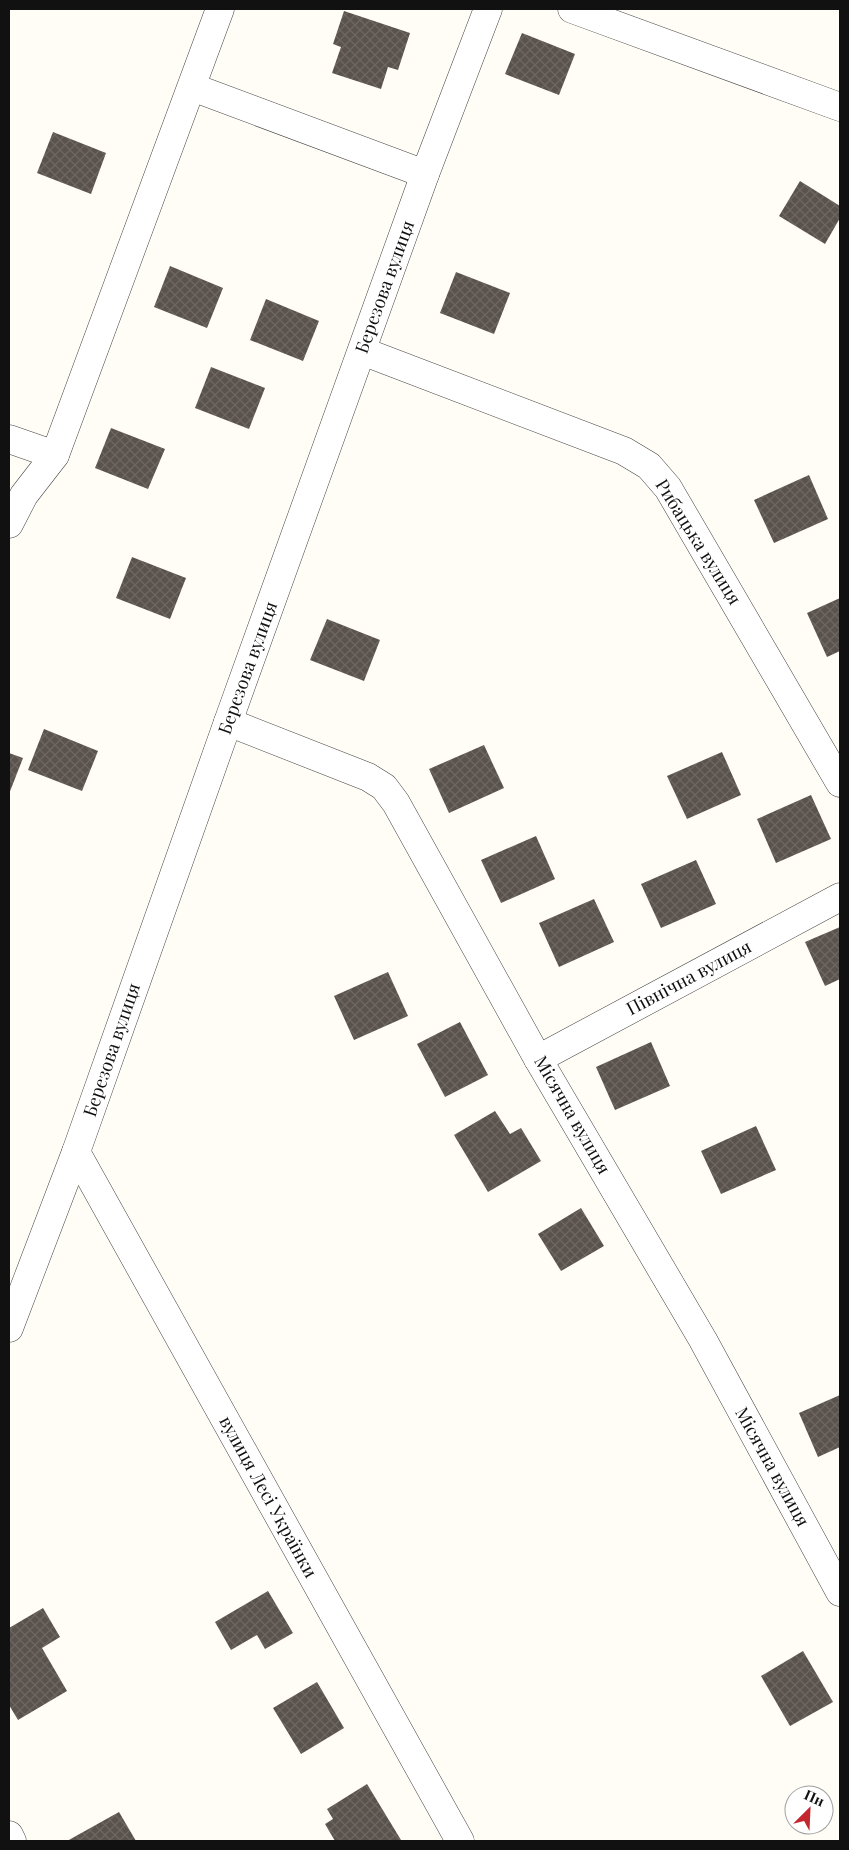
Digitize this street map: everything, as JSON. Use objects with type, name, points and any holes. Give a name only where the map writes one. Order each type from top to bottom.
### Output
[{"type":"street","points":[[9,524],[24,495],[55,455],[220,9]]},
{"type":"street","name":"Березова вулиця","points":[[9,1328],[76,1152],[425,174],[488,9]]},
{"type":"street","points":[[572,9],[840,108]]},
{"type":"street","points":[[192,87],[425,174]]},
{"type":"street","name":"Рибацька вулиця","points":[[362,351],[624,451],[649,466],[668,488],[840,783]]},
{"type":"street","points":[[9,439],[55,455]]},
{"type":"street","name":"Місячна вулиця","points":[[228,722],[368,777],[384,787],[396,803],[538,1059],[703,1340],[840,1592]]},
{"type":"street","name":"Північна вулиця","points":[[538,1059],[840,897]]},
{"type":"street","name":"вулиця Лесі Українки","points":[[76,1152],[460,1841]]},
{"type":"street","points":[[9,1835],[12,1841]]},
{"type":"building","points":[[344,11],[410,33],[398,70],[388,67],[381,89],[332,73],[341,47],[333,44]]},
{"type":"building","points":[[522,33],[575,54],[559,95],[505,74]]},
{"type":"building","points":[[53,132],[106,153],[91,194],[37,173]]},
{"type":"building","points":[[800,181],[840,206],[840,218],[825,244],[779,216]]},
{"type":"building","points":[[170,266],[223,288],[207,328],[154,307]]},
{"type":"building","points":[[456,272],[510,293],[494,334],[440,313]]},
{"type":"building","points":[[266,299],[319,321],[303,361],[250,340]]},
{"type":"building","points":[[211,367],[265,388],[249,429],[195,408]]},
{"type":"building","points":[[111,428],[165,449],[148,489],[95,468]]},
{"type":"building","points":[[809,475],[828,519],[774,543],[754,500]]},
{"type":"building","points":[[132,557],[186,578],[170,619],[116,598]]},
{"type":"building","points":[[840,598],[840,651],[827,657],[807,613]]},
{"type":"building","points":[[327,619],[380,640],[364,681],[310,660]]},
{"type":"building","points":[[44,729],[98,751],[82,791],[28,770]]},
{"type":"building","points":[[484,745],[504,788],[449,813],[429,769]]},
{"type":"building","points":[[722,752],[741,795],[687,819],[667,776]]},
{"type":"building","points":[[9,753],[23,758],[9,794]]},
{"type":"building","points":[[811,795],[831,839],[776,863],[757,819]]},
{"type":"building","points":[[536,836],[555,879],[501,903],[481,860]]},
{"type":"building","points":[[696,860],[716,904],[661,928],[641,884]]},
{"type":"building","points":[[594,899],[614,942],[559,967],[539,923]]},
{"type":"building","points":[[840,927],[840,979],[825,986],[805,942]]},
{"type":"building","points":[[388,972],[408,1016],[354,1040],[334,996]]},
{"type":"building","points":[[460,1022],[488,1075],[445,1097],[417,1044]]},
{"type":"building","points":[[651,1042],[670,1086],[615,1110],[596,1067]]},
{"type":"building","points":[[495,1111],[510,1134],[521,1128],[541,1161],[488,1192],[454,1135]]},
{"type":"building","points":[[756,1126],[776,1170],[721,1194],[701,1151]]},
{"type":"building","points":[[581,1208],[604,1246],[561,1271],[538,1234]]},
{"type":"building","points":[[840,1395],[840,1447],[818,1457],[799,1413]]},
{"type":"building","points":[[268,1591],[293,1633],[265,1649],[257,1635],[231,1650],[215,1622]]},
{"type":"building","points":[[43,1608],[60,1637],[42,1648],[67,1691],[18,1720],[9,1705],[9,1628]]},
{"type":"building","points":[[803,1651],[833,1702],[790,1726],[761,1676]]},
{"type":"building","points":[[317,1682],[344,1728],[301,1754],[273,1708]]},
{"type":"building","points":[[367,1784],[400,1841],[335,1841],[325,1824],[333,1819],[327,1809]]},
{"type":"building","points":[[119,1812],[136,1841],[67,1841]]}]
